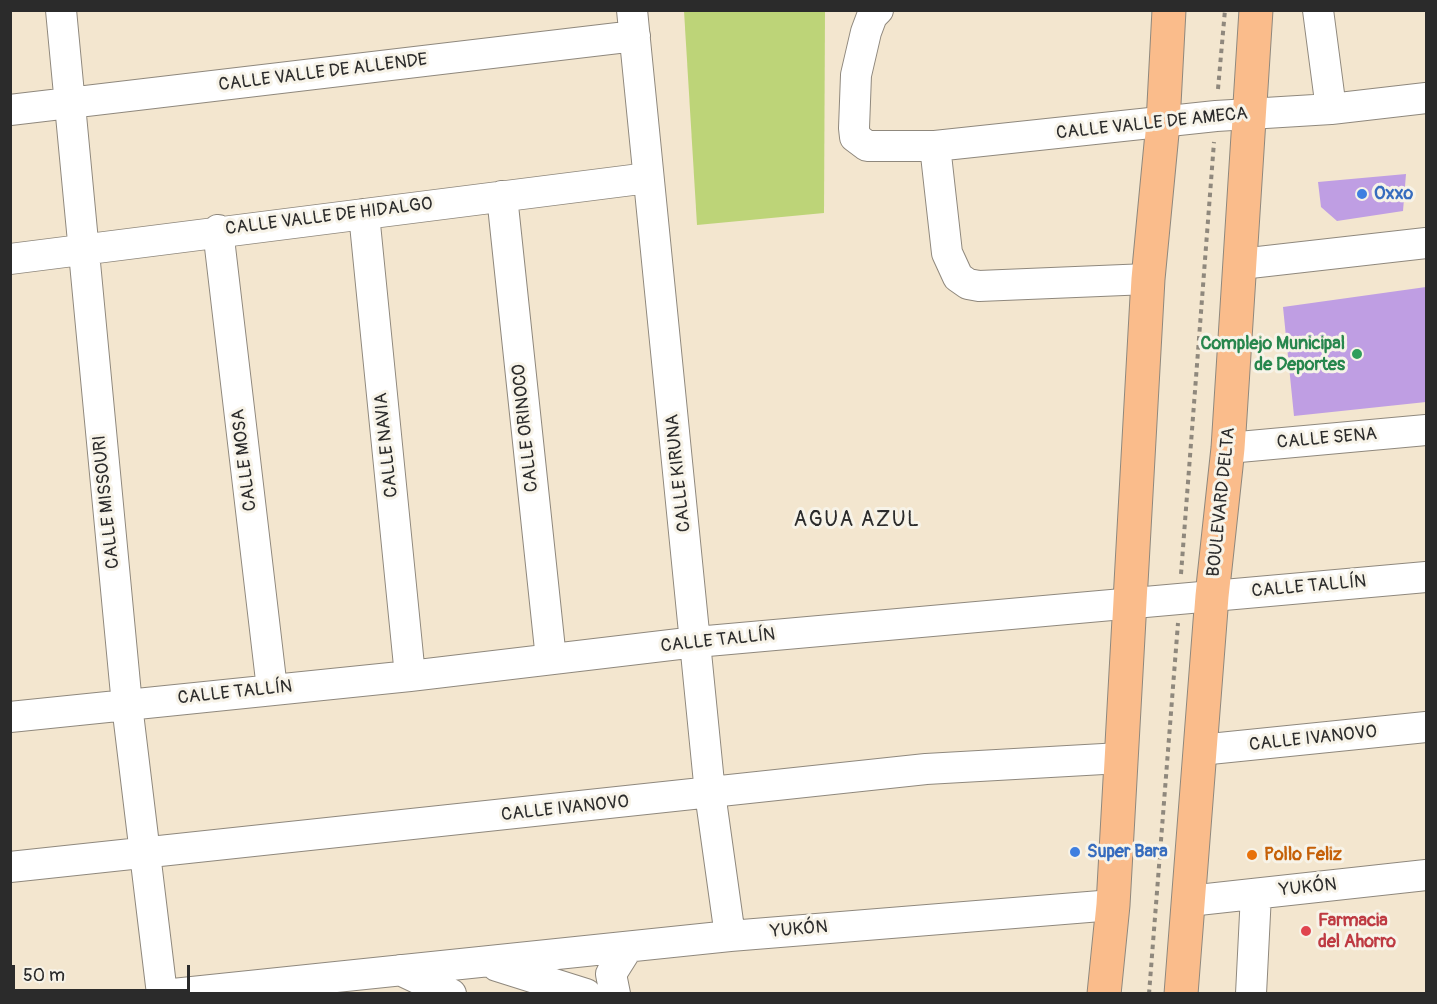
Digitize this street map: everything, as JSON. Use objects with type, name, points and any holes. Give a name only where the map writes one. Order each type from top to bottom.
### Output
[{"type":"main road","points":[[1104,993],[1113,905],[1148,279],[1163,123],[1170,10]]},
{"type":"main road","name":"BOULEVARD DELTA","points":[[1180,993],[1212,596],[1228,448],[1256,10]]},
{"type":"street","name":"CALLE MISSOURI","points":[[61,10],[127,705],[162,993]]},
{"type":"street","name":"CALLE VALLE DE AMECA","points":[[878,10],[872,16],[866,32],[856,75],[853,117],[855,137],[867,146],[935,146],[1216,116],[1331,109],[1426,98]]},
{"type":"street","points":[[1318,10],[1331,109]]},
{"type":"street","name":"CALLE VALLE DE ALLENDE","points":[[10,110],[70,104],[634,23]]},
{"type":"street","name":"CALLE KIRUNA","points":[[634,23],[710,793],[730,936]]},
{"type":"street","points":[[935,146],[947,253],[952,270],[968,284],[1001,285],[1148,279]]},
{"type":"street","name":"CALLE VALLE DE HIDALGO","points":[[10,259],[218,230],[648,178]]},
{"type":"street","name":"CALLE ORINOCO","points":[[502,196],[551,659]]},
{"type":"street","name":"CALLE NAVIA","points":[[364,214],[410,676]]},
{"type":"street","name":"CALLE MOSA","points":[[218,230],[272,688]]},
{"type":"street","points":[[1240,264],[1426,243]]},
{"type":"street","name":"CALLE SENA","points":[[1228,448],[1426,430]]},
{"type":"street","name":"CALLE TALLÍN","points":[[10,717],[272,688],[410,676],[696,642],[1426,577]]},
{"type":"street","name":"CALLE IVANOVO","points":[[1200,750],[1426,727]]},
{"type":"street","name":"CALLE IVANOVO","points":[[10,867],[926,769],[1121,758]]},
{"type":"street","name":"YUKÓN","points":[[1189,901],[1426,875]]},
{"type":"street","points":[[1251,993],[1256,894]]},
{"type":"street","name":"YUKÓN","points":[[173,993],[392,978],[486,962],[730,936],[1113,905]]},
{"type":"street","points":[[615,993],[611,974],[628,947]]},
{"type":"street","points":[[486,962],[586,993]]},
{"type":"street","points":[[392,978],[451,993]]},
{"type":"path","points":[[1149,993],[1225,10]]},
{"type":"green space","points":[[684,11],[825,11],[824,213],[697,225]]},
{"type":"building","name":"Oxxo","points":[[1406,174],[1403,211],[1337,221],[1321,207],[1318,182]]},
{"type":"building","name":"Complejo Municipal de Deportes","points":[[1426,287],[1426,402],[1294,416],[1283,307]]},
{"type":"place","name":"Oxxo","points":[[1362,194]]},
{"type":"place","name":"Complejo Municipal de Deportes","points":[[1357,354]]},
{"type":"place","name":"Super Bara","points":[[1075,852]]},
{"type":"place","name":"Pollo Feliz","points":[[1252,855]]},
{"type":"place","name":"Farmacia del Ahorro","points":[[1306,931]]},
{"type":"district","name":"AGUA AZUL","points":[[857,521]]}]
